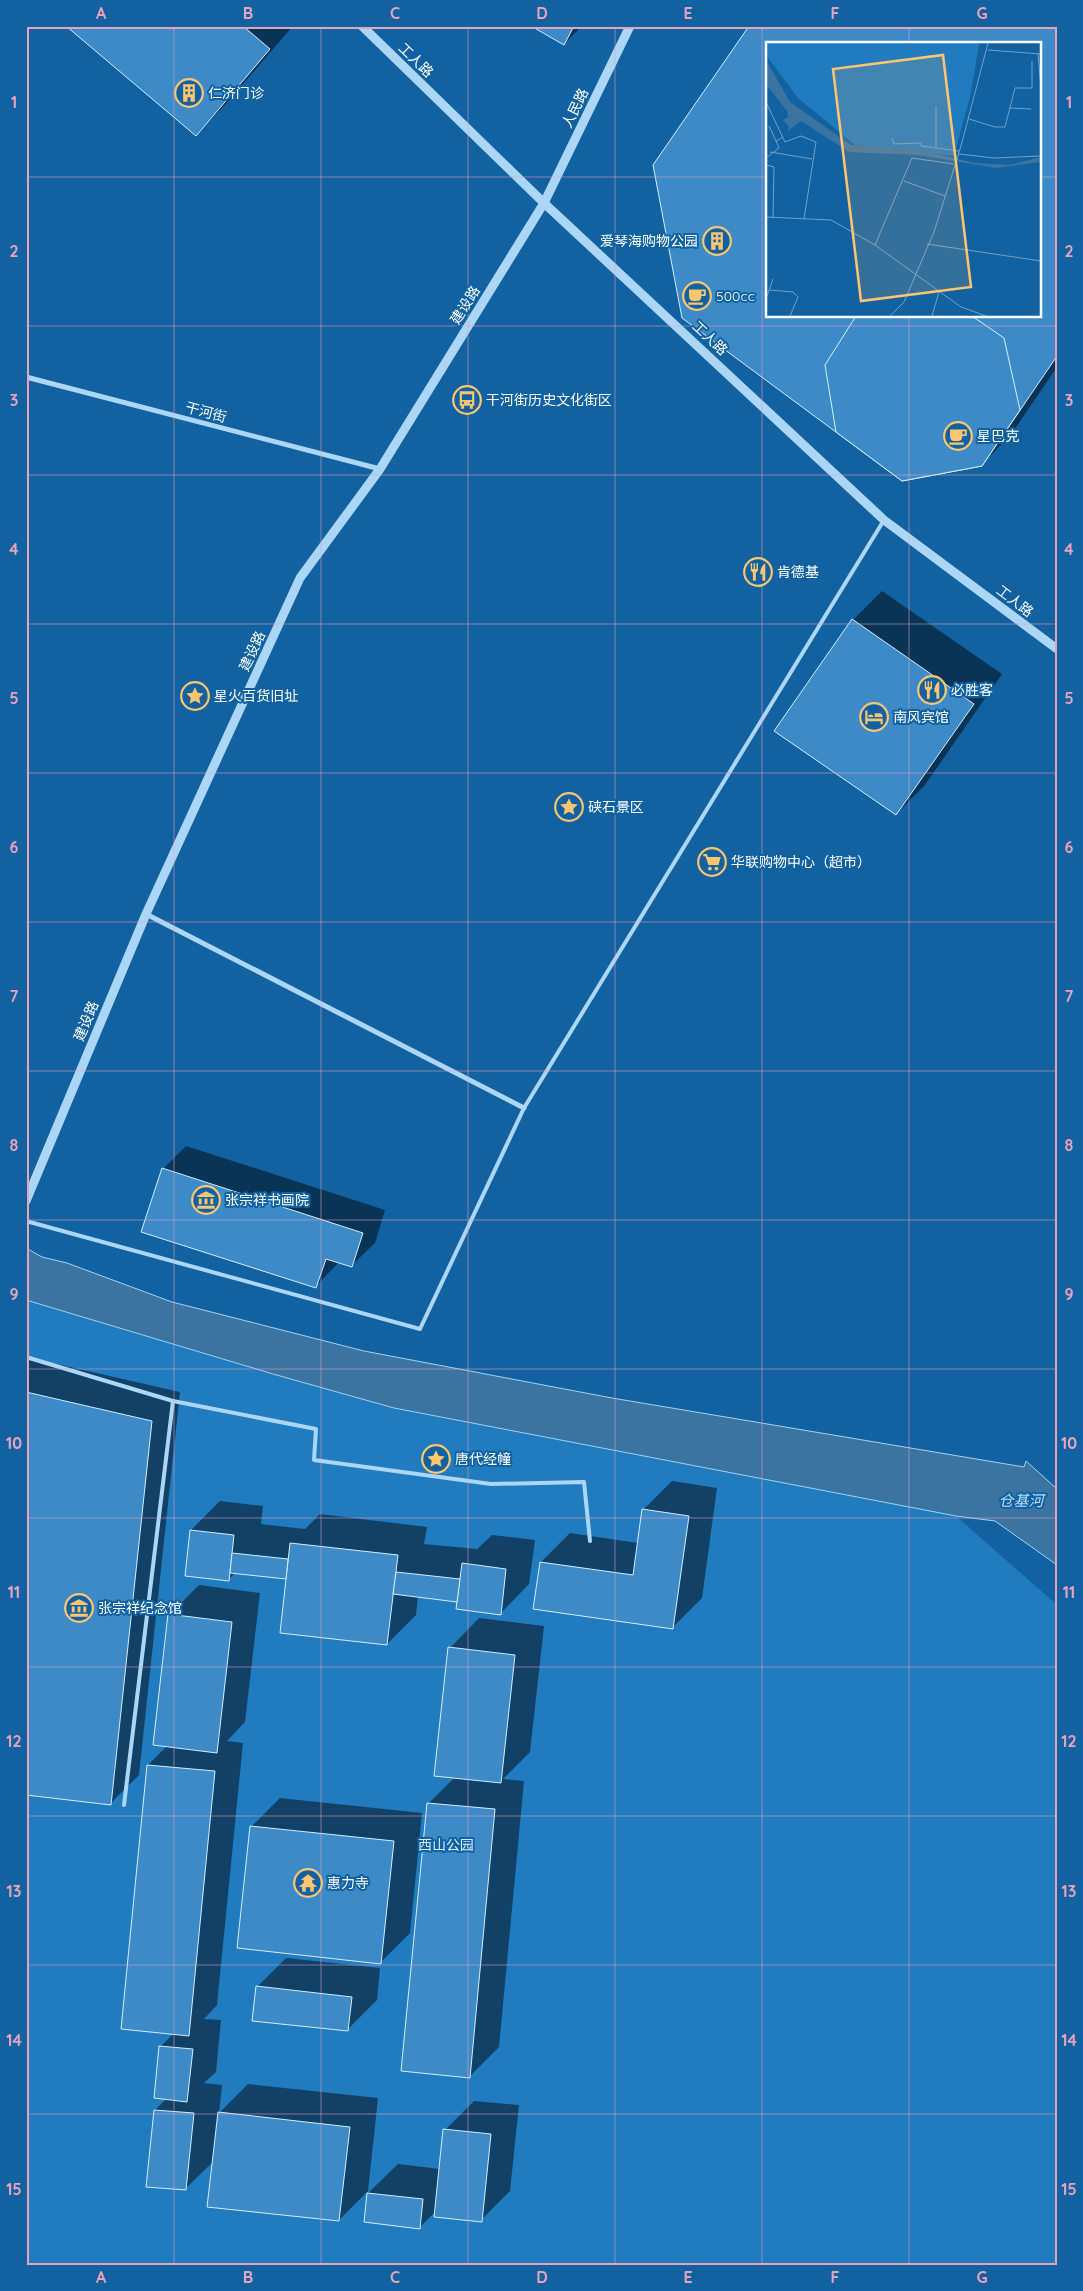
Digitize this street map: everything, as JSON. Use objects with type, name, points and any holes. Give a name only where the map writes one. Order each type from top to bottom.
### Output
[{"type":"street","name":"工人路","points":[[362,26],[544,203],[884,520],[1057,649]]},
{"type":"street","name":"人民路","points":[[544,203],[630,26]]},
{"type":"street","name":"建设路","points":[[26,1201],[146,914],[300,578],[380,469],[544,203]]},
{"type":"street","name":"干河街","points":[[26,377],[380,469]]},
{"type":"street","points":[[146,914],[524,1108]]},
{"type":"lane","points":[[26,1221],[420,1329],[524,1108],[884,520]]},
{"type":"lane","points":[[26,1357],[173,1401],[316,1429],[314,1460],[491,1484],[584,1482],[590,1541]]},
{"type":"lane","points":[[124,1805],[173,1401]]},
{"type":"green space","name":"西山公园","points":[[26,1300],[394,1408],[956,1516],[1057,1605],[1057,2265],[26,2265]]},
{"type":"water","name":"仓基河","points":[[26,1248],[42,1257],[67,1263],[172,1302],[364,1351],[612,1398],[1024,1467],[1026,1461],[1057,1489],[1057,1565],[995,1521],[956,1516],[394,1408],[26,1300]]},
{"type":"building","name":"仁济门诊","points":[[66,26],[243,26],[270,49],[196,136]]},
{"type":"building","points":[[531,26],[574,26],[564,45]]},
{"type":"building","name":"爱琴海购物公园","points":[[749,26],[1057,26],[1057,356],[982,466],[902,481],[682,318],[653,165]]},
{"type":"building","points":[[855,318],[975,318],[1004,338],[1020,410],[982,466],[902,481],[836,432],[825,365]]},
{"type":"building","name":"南风宾馆","points":[[852,619],[974,704],[896,815],[774,731]]},
{"type":"building","name":"张宗祥书画院","points":[[162,1168],[363,1233],[352,1267],[326,1259],[316,1288],[141,1232]]},
{"type":"building","name":"张宗祥纪念馆","points":[[26,1392],[152,1421],[111,1805],[26,1795]]},
{"type":"building","points":[[642,1509],[689,1516],[673,1629],[533,1609],[540,1562],[633,1575]]},
{"type":"building","points":[[190,1530],[234,1535],[229,1581],[185,1576]]},
{"type":"building","points":[[290,1543],[398,1555],[387,1645],[280,1633]]},
{"type":"building","points":[[232,1553],[288,1559],[286,1579],[230,1573]]},
{"type":"building","points":[[462,1563],[506,1569],[501,1615],[456,1609]]},
{"type":"building","points":[[396,1572],[460,1579],[457,1602],[393,1594]]},
{"type":"building","points":[[168,1614],[232,1622],[217,1753],[153,1745]]},
{"type":"building","points":[[448,1647],[515,1655],[501,1783],[434,1776]]},
{"type":"building","points":[[147,1765],[215,1771],[189,2036],[121,2029]]},
{"type":"building","points":[[427,1803],[495,1809],[470,2078],[401,2071]]},
{"type":"building","points":[[250,1826],[394,1841],[381,1964],[237,1948]]},
{"type":"building","points":[[256,1986],[352,1997],[348,2031],[252,2021]]},
{"type":"building","points":[[159,2046],[193,2049],[187,2102],[154,2098]]},
{"type":"building","points":[[154,2110],[194,2113],[186,2190],[146,2187]]},
{"type":"building","points":[[218,2112],[350,2127],[339,2221],[207,2207]]},
{"type":"building","points":[[443,2129],[491,2134],[482,2222],[434,2217]]},
{"type":"building","points":[[367,2193],[423,2199],[420,2229],[364,2222]]},
{"type":"place","name":"仁济门诊","points":[[189,93]]},
{"type":"place","name":"爱琴海购物公园","points":[[717,241]]},
{"type":"place","name":"500cc","points":[[697,296]]},
{"type":"place","name":"干河街历史文化街区","points":[[467,400]]},
{"type":"place","name":"星巴克","points":[[958,436]]},
{"type":"place","name":"肯德基","points":[[758,572]]},
{"type":"place","name":"必胜客","points":[[932,690]]},
{"type":"place","name":"星火百货旧址","points":[[195,696]]},
{"type":"place","name":"南风宾馆","points":[[874,717]]},
{"type":"place","name":"硖石景区","points":[[569,807]]},
{"type":"place","name":"华联购物中心（超市）","points":[[712,862]]},
{"type":"place","name":"张宗祥书画院","points":[[206,1200]]},
{"type":"place","name":"唐代经幢","points":[[436,1459]]},
{"type":"place","name":"张宗祥纪念馆","points":[[79,1608]]},
{"type":"place","name":"惠力寺","points":[[308,1883]]}]
